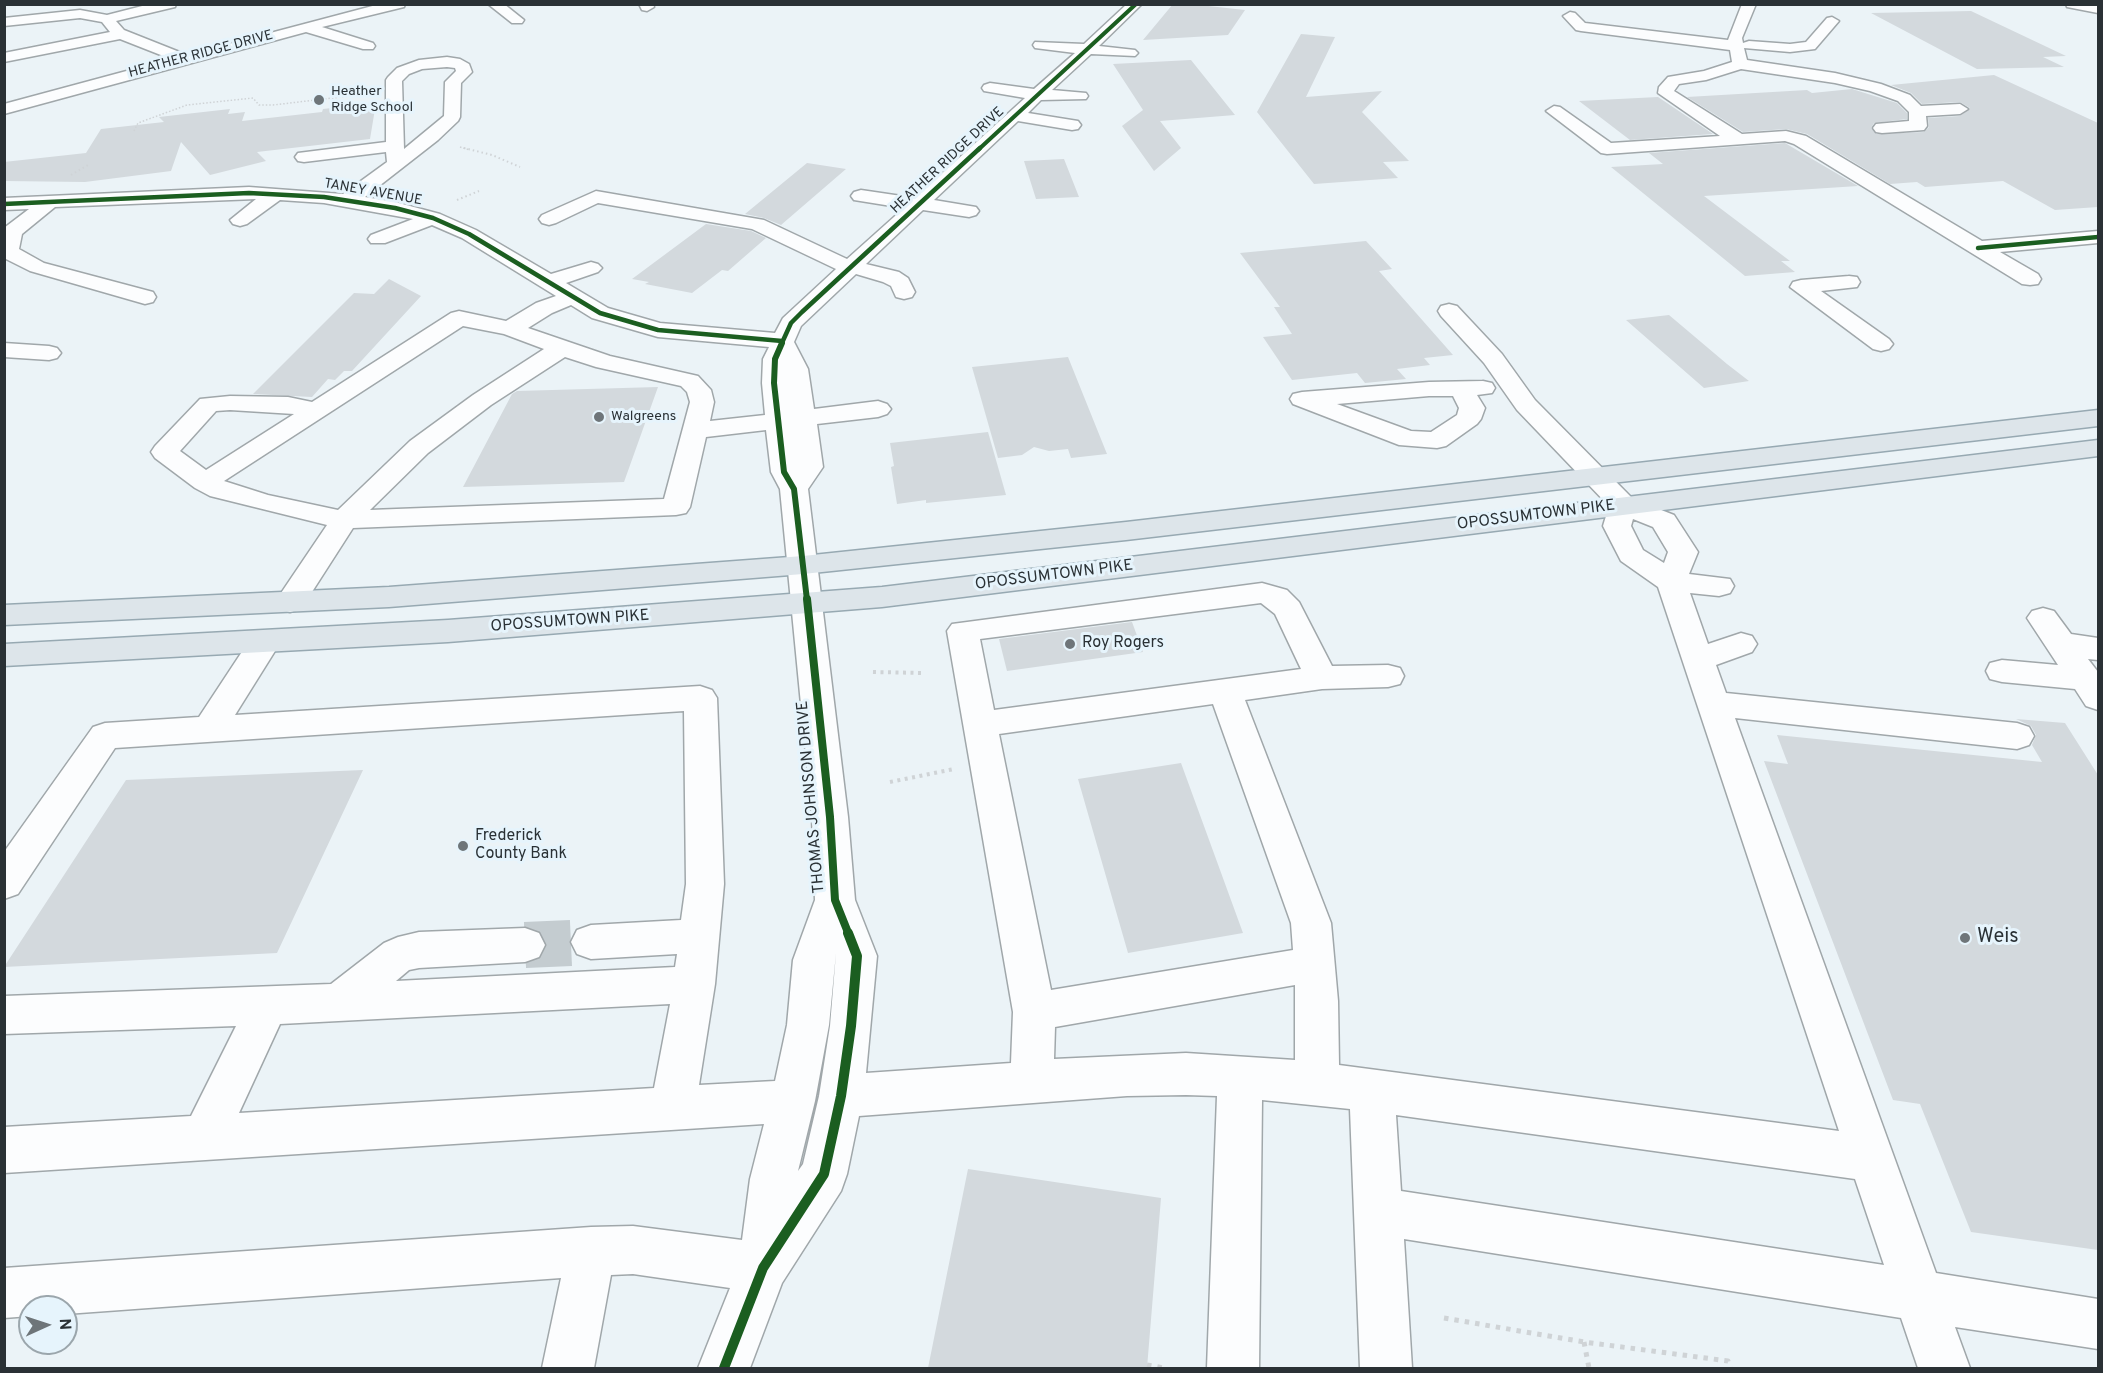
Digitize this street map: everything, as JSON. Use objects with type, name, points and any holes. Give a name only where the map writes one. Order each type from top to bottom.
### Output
[{"type":"main road","name":"OPOSSUMTOWN PIKE","points":[[4,615],[290,603],[803,565],[1595,477],[2098,418]]},
{"type":"main road","name":"OPOSSUMTOWN PIKE","points":[[4,655],[264,643],[596,621],[894,596],[2098,448]]},
{"type":"street","points":[[4,22],[80,14],[107,19],[170,4]]},
{"type":"street","name":"HEATHER RIDGE DRIVE","points":[[9,105],[399,4]]},
{"type":"street","points":[[494,4],[517,20]]},
{"type":"street","name":"HEATHER RIDGE DRIVE","points":[[782,341],[791,323],[1136,4]]},
{"type":"street","points":[[1740,64],[1735,38],[1749,4]]},
{"type":"street","points":[[2072,4],[2098,9]]},
{"type":"street","points":[[303,10],[334,20]]},
{"type":"street","points":[[1570,16],[1581,27],[1737,45],[1802,48],[1810,46],[1832,21]]},
{"type":"street","points":[[107,19],[121,34],[185,59]]},
{"type":"street","points":[[306,27],[368,46]]},
{"type":"street","points":[[4,58],[121,34]]},
{"type":"street","points":[[1040,45],[1130,53]]},
{"type":"street","points":[[347,200],[362,191],[395,154],[432,136],[452,117],[453,82],[464,72],[464,67],[447,62],[419,65],[403,71],[394,80],[395,154]]},
{"type":"street","points":[[1739,140],[1666,93],[1667,87],[1674,80],[1706,75],[1740,64],[1835,78],[1875,87],[1904,98],[1918,119],[1935,135]]},
{"type":"street","points":[[990,88],[1039,95],[1080,96]]},
{"type":"street","points":[[1882,128],[1959,109]]},
{"type":"street","points":[[1554,111],[1607,149],[1786,136],[1800,140],[2030,279]]},
{"type":"street","points":[[1016,116],[1072,125]]},
{"type":"street","points":[[304,157],[395,154]]},
{"type":"street","name":"TANEY AVENUE","points":[[4,204],[194,194],[276,194],[347,200],[395,208],[433,218],[468,234],[500,251],[600,313],[658,330],[782,341]]},
{"type":"street","points":[[240,220],[276,194]]},
{"type":"street","points":[[549,219],[596,196],[757,224],[835,262],[891,277],[900,283],[904,292]]},
{"type":"street","points":[[861,196],[969,211]]},
{"type":"street","points":[[50,202],[8,233],[8,252],[37,267],[145,297]]},
{"type":"street","points":[[378,239],[433,218]]},
{"type":"street","points":[[1978,248],[2098,237]]},
{"type":"street","points":[[548,282],[591,268],[566,252]]},
{"type":"street","points":[[1849,282],[1801,287],[1881,344]]},
{"type":"street","points":[[510,329],[544,308],[572,297]]},
{"type":"street","points":[[1449,311],[1494,359],[1512,388],[1595,477],[1623,505],[1664,521],[1683,552],[1671,582],[1944,1368]]},
{"type":"street","points":[[205,482],[317,410],[459,318],[510,329],[604,362],[689,381],[699,390],[702,402],[676,507],[344,520],[220,490],[205,482],[164,452],[209,404],[264,404],[317,410]]},
{"type":"street","name":"THOMAS JOHNSON DRIVE","points":[[724,1368],[763,1268],[824,1174],[841,1096],[851,1026],[857,956],[835,900],[830,817],[794,489],[784,471],[796,369],[782,341]]},
{"type":"street","points":[[290,603],[344,520],[419,447],[482,400],[562,348]]},
{"type":"street","points":[[4,350],[40,358],[4,369]]},
{"type":"street","points":[[1461,388],[1472,408],[1468,419],[1437,440],[1408,439],[1302,399],[1429,389],[1461,388],[1512,388]]},
{"type":"street","points":[[696,430],[878,410]]},
{"type":"street","points":[[1623,505],[1617,526],[1632,555],[1671,582],[1719,586]]},
{"type":"street","points":[[1032,1082],[1034,1012],[963,631],[1262,593],[1276,597],[1288,609],[1322,678]]},
{"type":"street","points":[[2043,618],[2092,689]]},
{"type":"street","points":[[209,729],[264,643]]},
{"type":"street","points":[[1698,660],[1741,644]]},
{"type":"street","points":[[2061,645],[2098,649]]},
{"type":"street","points":[[2002,671],[2092,689]]},
{"type":"street","points":[[980,724],[1322,678],[1388,676]]},
{"type":"street","points":[[1225,691],[1311,923],[1315,964],[1317,1083]]},
{"type":"street","points":[[4,883],[105,736],[700,698],[705,884],[694,984],[673,1108]]},
{"type":"street","points":[[1713,704],[2017,736]]},
{"type":"street","name":"THOMAS JOHNSON DRIVE","points":[[763,1268],[773,1179],[793,1101],[808,1025],[813,960],[835,900]]},
{"type":"street","points":[[591,942],[699,936]]},
{"type":"street","points":[[338,1003],[398,955],[419,950],[525,945]]},
{"type":"street","points":[[1034,1012],[1315,964]]},
{"type":"street","points":[[4,1015],[338,1003],[694,984]]},
{"type":"street","points":[[205,1137],[267,1006]]},
{"type":"street","points":[[841,1096],[1139,1075],[1240,1077],[1372,1090],[1872,1158]]},
{"type":"street","points":[[1233,1368],[1240,1077]]},
{"type":"street","points":[[1372,1090],[1386,1368]]},
{"type":"street","points":[[4,1150],[793,1101]]},
{"type":"street","points":[[1378,1211],[2098,1324]]},
{"type":"street","points":[[4,1293],[591,1251],[633,1250],[763,1268]]},
{"type":"street","points":[[568,1368],[591,1251]]},
{"type":"path","points":[[134,131],[138,123],[187,105],[253,98],[260,105],[273,105],[371,94]]},
{"type":"path","points":[[454,146],[492,155],[520,167]]},
{"type":"path","points":[[873,672],[924,673]]},
{"type":"path","points":[[890,782],[987,763]]},
{"type":"path","points":[[1444,1318],[1584,1342],[1728,1361],[1730,1368]]},
{"type":"path","points":[[1584,1342],[1589,1368]]},
{"type":"path","points":[[1147,1365],[1164,1368]]},
{"type":"building","points":[[1173,4],[1245,10],[1228,35],[1143,40]]},
{"type":"building","points":[[1971,11],[2066,56],[2043,57],[2064,67],[1977,69],[1871,13]]},
{"type":"building","points":[[1301,34],[1335,37],[1306,97],[1382,91],[1362,112],[1409,161],[1383,162],[1398,178],[1314,184],[1257,112]]},
{"type":"building","points":[[1191,60],[1235,115],[1160,121],[1181,148],[1154,171],[1122,126],[1143,110],[1113,64]]},
{"type":"building","points":[[1994,75],[2098,123],[2098,207],[2055,210],[2003,181],[1925,187],[1917,182],[1890,184],[1807,134],[1786,129],[1743,132],[1687,97],[1807,90],[1812,93],[1852,89],[1897,103],[1907,113],[1907,119],[1874,123],[1871,128],[1876,134],[1924,132],[1929,127],[1928,118],[1960,116],[1970,108],[1960,102],[1922,104],[1911,93],[1891,85]]},
{"type":"building","points":[[1658,97],[1713,134],[1630,140],[1579,101]]},
{"type":"building","points":[[376,103],[370,139],[257,152],[266,161],[210,175],[181,142],[171,171],[85,182],[4,181],[4,162],[86,153],[101,129],[164,122],[159,117],[230,109],[228,114],[245,112],[242,121]]},
{"type":"building","points":[[1785,143],[1858,186],[1704,196],[1790,261],[1781,261],[1795,272],[1745,276],[1611,167],[1663,164],[1649,153]]},
{"type":"building","points":[[1064,159],[1079,197],[1036,199],[1024,161]]},
{"type":"building","points":[[807,163],[846,169],[781,225],[745,214]]},
{"type":"building","points":[[706,224],[751,231],[766,238],[728,271],[722,270],[692,293],[645,284],[649,282],[632,279]]},
{"type":"building","points":[[1366,241],[1392,269],[1379,271],[1453,355],[1424,358],[1430,365],[1397,369],[1406,379],[1365,383],[1357,373],[1292,380],[1263,337],[1292,334],[1274,307],[1280,307],[1240,253]]},
{"type":"building","points":[[389,279],[421,296],[352,371],[344,371],[335,380],[328,379],[312,397],[253,394],[354,293],[374,294]]},
{"type":"building","points":[[1669,315],[1749,381],[1704,388],[1626,320]]},
{"type":"building","points":[[1068,357],[1107,454],[1071,458],[1068,449],[1049,451],[1034,447],[1022,455],[998,458],[972,367]]},
{"type":"building","points":[[658,387],[624,482],[463,487],[512,394],[517,391]]},
{"type":"building","points":[[988,432],[1006,495],[897,504],[890,443]]},
{"type":"building","name":"Roy Rogers","points":[[1132,622],[1143,652],[1007,671],[999,639]]},
{"type":"building","name":"Weis","points":[[2016,719],[2065,723],[2098,775],[2098,1250],[1971,1232],[1920,1104],[1893,1100],[1764,761],[1788,764],[1777,735],[2042,762],[2032,745],[2036,735],[2031,726]]},
{"type":"building","points":[[1181,763],[1243,933],[1128,953],[1078,779]]},
{"type":"building","points":[[363,770],[277,953],[4,967],[126,780]]},
{"type":"building","points":[[968,1169],[1161,1198],[1147,1368],[928,1368]]},
{"type":"tunnel","points":[[525,945],[591,942]]},
{"type":"cycle path","points":[[724,1368],[763,1268],[824,1174],[841,1096],[851,1026],[857,956],[835,900],[830,817],[803,565],[794,489],[784,472],[774,383],[775,359],[791,323],[802,312],[1136,4]]},
{"type":"cycle path","points":[[4,204],[249,193],[324,197],[395,208],[433,218],[469,234],[600,313],[658,330],[782,341]]},
{"type":"cycle path","points":[[1978,248],[2098,237]]},
{"type":"place","name":"Heather Ridge School","points":[[319,100]]},
{"type":"place","name":"Walgreens","points":[[599,417]]},
{"type":"place","name":"Roy Rogers","points":[[1070,644]]},
{"type":"place","name":"Frederick County Bank","points":[[463,846]]},
{"type":"place","name":"Weis","points":[[1965,938]]}]
